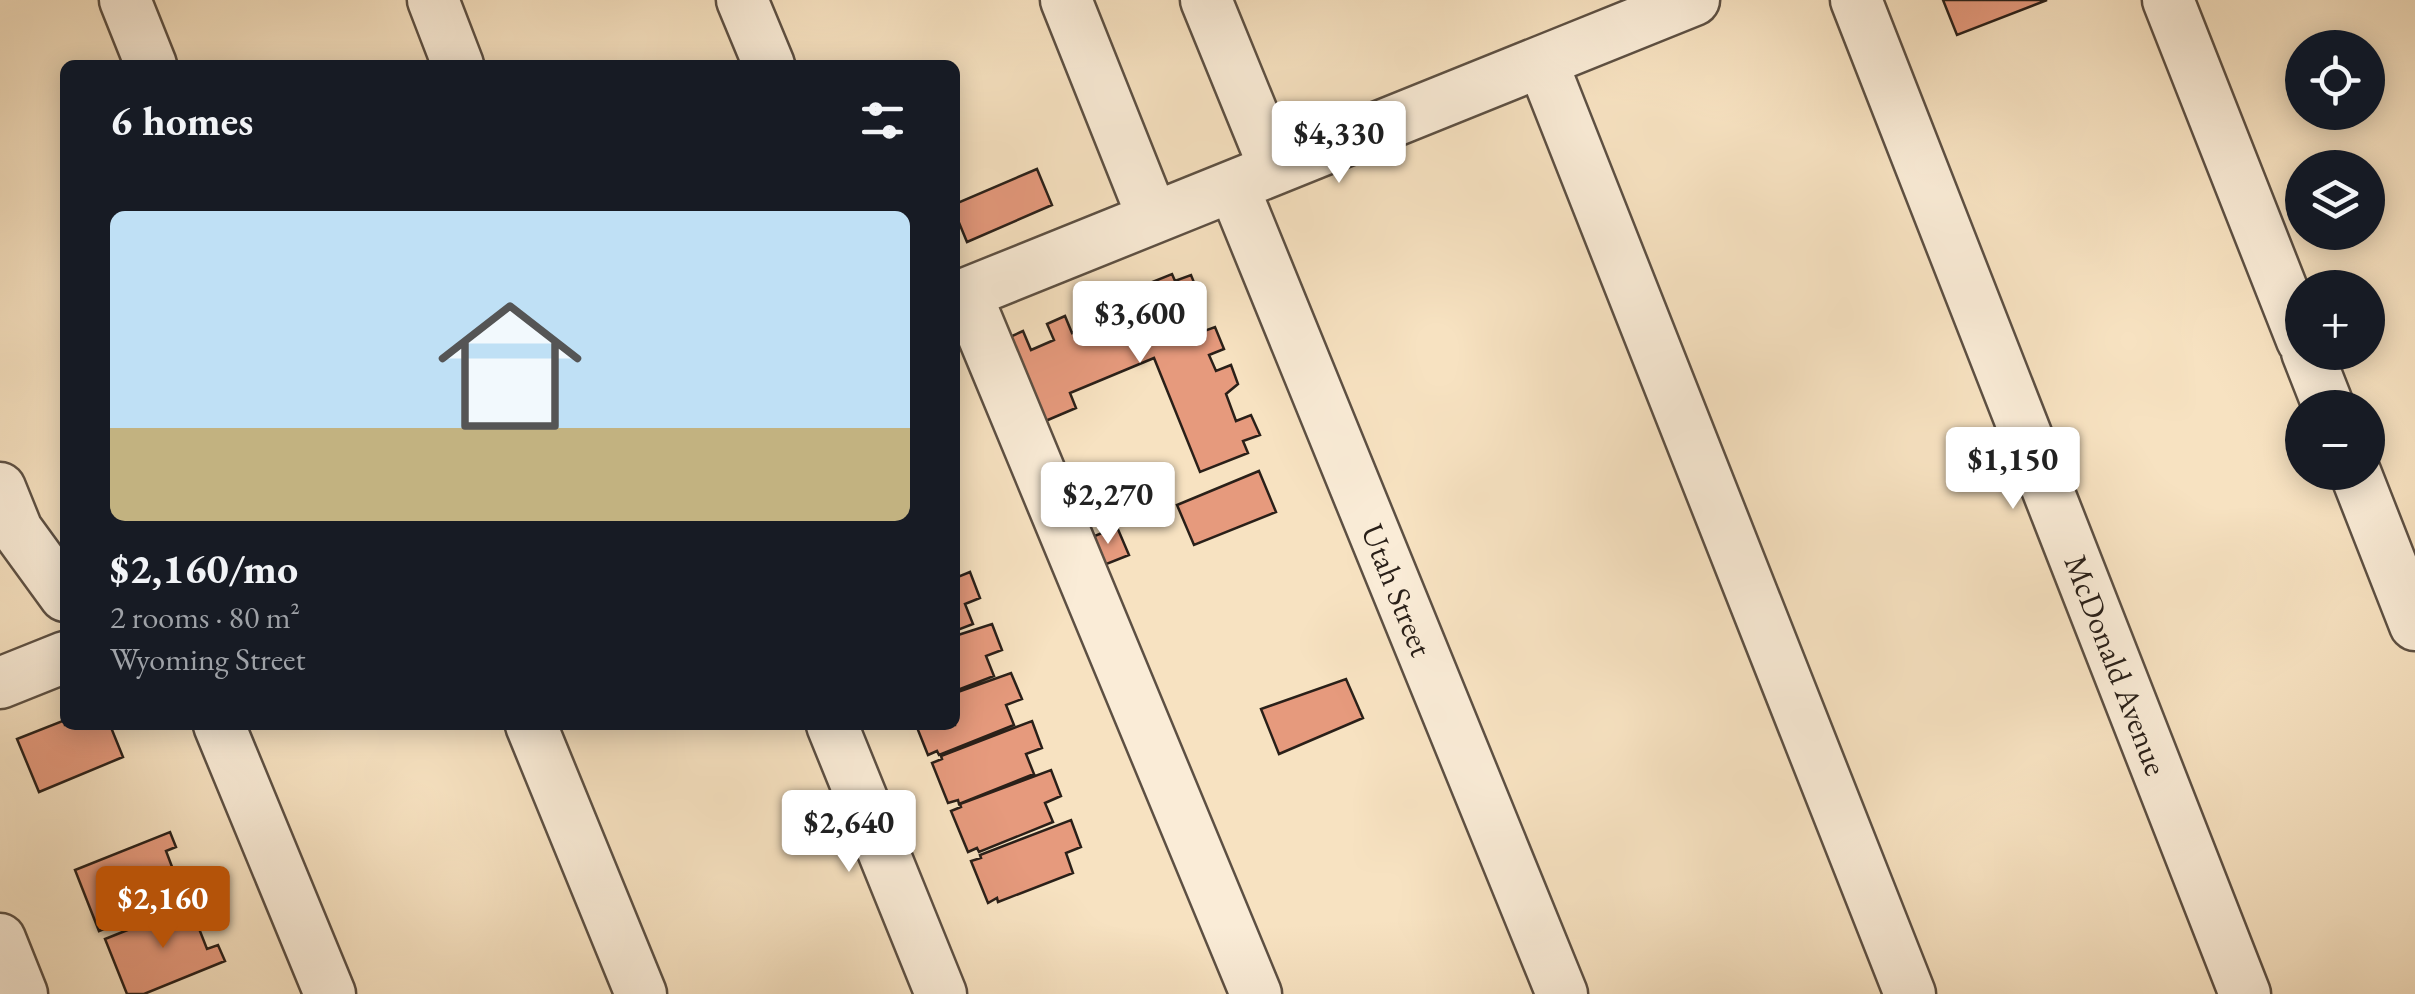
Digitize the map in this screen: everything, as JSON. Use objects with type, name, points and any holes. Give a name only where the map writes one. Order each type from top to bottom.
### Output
[{"type":"street","points":[[124,0],[148,60]]},
{"type":"street","points":[[432,0],[456,60]]},
{"type":"street","points":[[742,0],[767,60]]},
{"type":"street","points":[[1066,0],[1153,218]]},
{"type":"street","name":"Utah Street","points":[[1206,0],[1254,178],[1562,994]]},
{"type":"street","points":[[1256,994],[960,296],[1542,62],[1632,12],[1694,0]]},
{"type":"street","name":"McDonald Avenue","points":[[1856,0],[2245,994]]},
{"type":"street","points":[[2168,0],[2285,297]]},
{"type":"street","points":[[1542,62],[1910,994]]},
{"type":"street","points":[[0,488],[17,530],[60,589]]},
{"type":"street","points":[[2362,490],[2415,625]]},
{"type":"street","points":[[0,683],[60,659]]},
{"type":"street","points":[[221,730],[330,994]]},
{"type":"street","points":[[533,730],[641,994]]},
{"type":"street","points":[[834,730],[940,994]]},
{"type":"street","points":[[0,939],[22,994]]},
{"type":"building","points":[[1943,0],[2047,0],[1957,35]]},
{"type":"building","points":[[1037,169],[1052,205],[967,242],[960,225],[960,202]]},
{"type":"building","points":[[1172,274],[1175,281],[1191,275],[1199,295],[1186,300],[1199,333],[1215,327],[1224,349],[1209,355],[1216,371],[1231,365],[1238,384],[1226,394],[1236,421],[1251,415],[1260,435],[1243,441],[1248,453],[1200,472],[1154,358],[1070,393],[1076,408],[1036,425],[1001,341],[1023,331],[1031,350],[1054,340],[1047,324],[1065,316],[1072,333],[1103,320],[1096,306],[1114,299],[1120,312],[1130,307],[1125,293]]},
{"type":"building","points":[[1259,471],[1276,512],[1194,545],[1177,505]]},
{"type":"building","points":[[1117,527],[1129,555],[1099,567],[1087,539]]},
{"type":"building","points":[[970,572],[980,598],[965,604],[973,624],[960,629],[960,576]]},
{"type":"building","points":[[992,624],[1002,650],[986,656],[994,676],[960,689],[960,634]]},
{"type":"building","points":[[1011,673],[1022,699],[1006,705],[1014,725],[939,755],[937,751],[928,755],[918,730],[960,730],[960,691]]},
{"type":"building","points":[[1346,679],[1363,718],[1279,754],[1261,709]]},
{"type":"building","points":[[1032,721],[1042,748],[1026,754],[1034,774],[959,804],[958,800],[948,803],[932,763]]},
{"type":"building","points":[[60,722],[60,730],[112,730],[123,757],[39,792],[17,739]]},
{"type":"building","points":[[1051,770],[1061,796],[1045,803],[1053,822],[979,852],[977,848],[968,852],[951,811],[960,804]]},
{"type":"building","points":[[1071,820],[1081,847],[1066,853],[1073,873],[988,903],[971,861]]},
{"type":"building","points":[[170,832],[176,847],[166,851],[177,880],[188,875],[194,893],[99,931],[75,870]]},
{"type":"building","points":[[200,901],[206,917],[196,921],[207,949],[218,945],[225,961],[144,994],[127,994],[105,939]]}]
